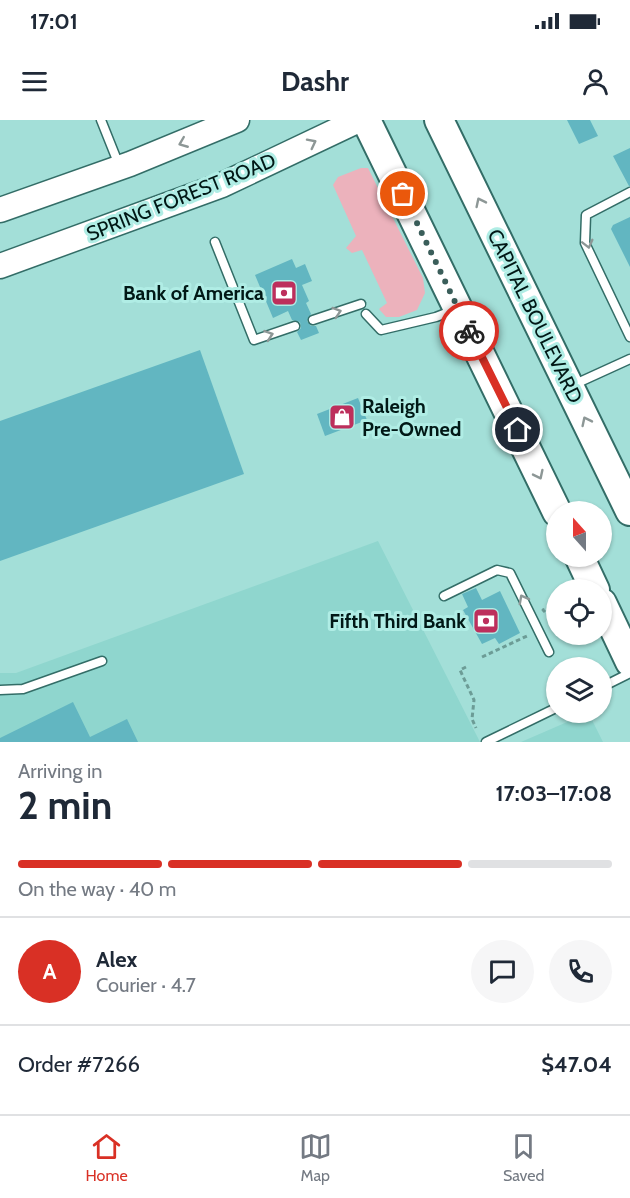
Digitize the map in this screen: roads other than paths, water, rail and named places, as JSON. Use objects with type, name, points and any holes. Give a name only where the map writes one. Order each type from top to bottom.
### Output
[{"type":"highway","points":[[366,120],[552,501]]},
{"type":"highway","name":"CAPITAL BOULEVARD","points":[[439,120],[630,511]]},
{"type":"highway","points":[[612,624],[630,662]]},
{"type":"main road","points":[[0,210],[120,168],[237,120]]},
{"type":"main road","name":"SPRING FOREST ROAD","points":[[0,266],[222,185],[359,120]]},
{"type":"lane","points":[[101,120],[120,168]]},
{"type":"lane","points":[[630,192],[586,215],[585,243],[630,337]]},
{"type":"lane","points":[[215,242],[254,340],[294,326]]},
{"type":"lane","points":[[313,320],[362,304]]},
{"type":"lane","points":[[366,314],[381,330],[459,309]]},
{"type":"lane","points":[[569,387],[630,359]]},
{"type":"lane","points":[[444,596],[497,570],[510,573],[549,652]]},
{"type":"lane","points":[[0,690],[23,689],[102,661]]},
{"type":"lane","points":[[612,682],[630,673]]},
{"type":"lane","points":[[486,742],[546,713]]},
{"type":"place","name":"Bank of America","points":[[284,293]]},
{"type":"place","name":"Raleigh Pre-Owned","points":[[342,417]]},
{"type":"place","name":"Fifth Third Bank","points":[[486,621]]}]
